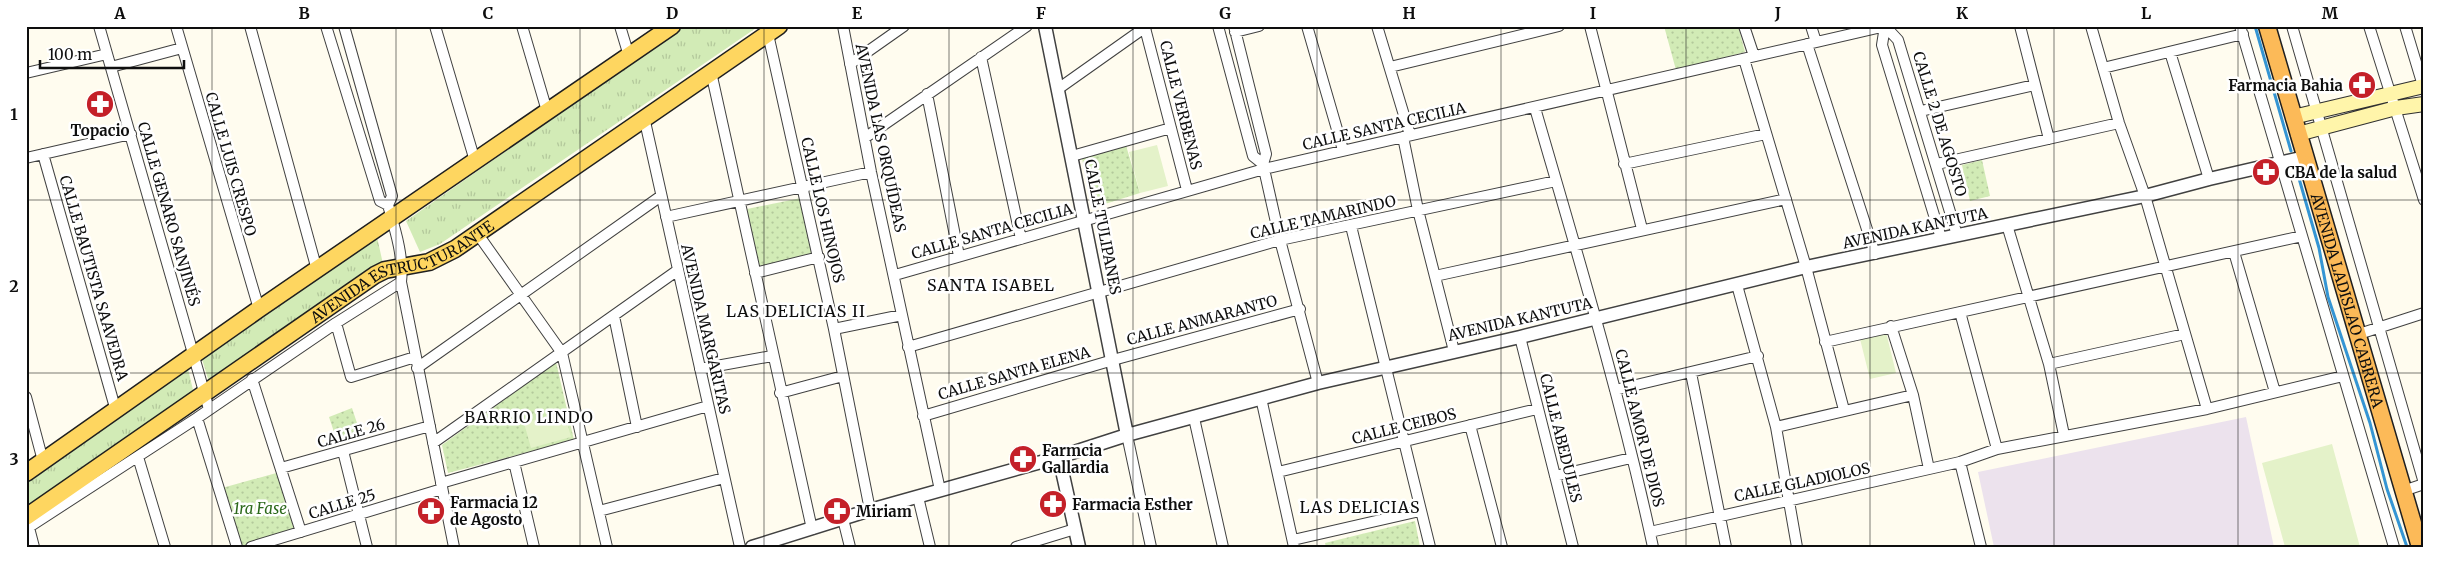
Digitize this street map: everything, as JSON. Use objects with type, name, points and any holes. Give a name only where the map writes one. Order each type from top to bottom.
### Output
[{"type":"highway","name":"AVENIDA LADISLAO CABRERA","points":[[2267,26],[2356,335],[2420,547]]},
{"type":"main road","points":[[26,473],[259,309],[318,270],[390,212],[475,161],[672,26]]},
{"type":"main road","name":"AVENIDA ESTRUCTURANTE","points":[[27,523],[207,402],[375,275],[385,270],[402,275],[455,249],[644,117],[773,30]]},
{"type":"main road","points":[[2293,117],[2391,92],[2423,87]]},
{"type":"main road","points":[[2298,134],[2396,108],[2424,104]]},
{"type":"street","name":"CALLE GENARO SANJINÉS","points":[[99,26],[207,402]]},
{"type":"street","name":"CALLE LUIS CRESPO","points":[[176,26],[259,309]]},
{"type":"street","points":[[326,26],[380,201],[390,212]]},
{"type":"street","points":[[344,26],[392,196],[390,212],[415,357],[454,547]]},
{"type":"street","points":[[435,26],[475,161]]},
{"type":"street","points":[[522,26],[547,111]]},
{"type":"street","points":[[620,26],[629,56]]},
{"type":"street","name":"AVENIDA LAS ORQUÍDEAS","points":[[843,26],[866,136],[871,172],[895,275],[908,347],[940,490]]},
{"type":"street","points":[[850,64],[904,26]]},
{"type":"street","points":[[866,136],[1027,26]]},
{"type":"street","name":"CALLE TULIPANES","points":[[1045,26],[1128,435]]},
{"type":"street","points":[[1218,26],[1253,156],[1264,167]]},
{"type":"street","points":[[1259,26],[1234,29],[1266,154],[1264,167],[1280,240],[1300,309],[1318,383]]},
{"type":"street","points":[[1307,26],[1343,150]]},
{"type":"street","points":[[1377,26],[1390,67],[1406,136],[1418,210],[1454,351]]},
{"type":"street","points":[[1390,67],[1559,26]]},
{"type":"street","points":[[1590,26],[1642,229]]},
{"type":"street","points":[[1744,26],[1766,134],[1806,267],[1844,410]]},
{"type":"street","points":[[1811,26],[1812,43],[1875,254]]},
{"type":"street","points":[[1886,26],[1882,45],[1941,238]]},
{"type":"street","name":"CALLE SANTA CECILIA","points":[[895,275],[1264,167],[1535,108],[1886,26]]},
{"type":"street","name":"CALLE 2 DE AGOSTO","points":[[1886,26],[1898,40],[1957,235]]},
{"type":"street","points":[[2020,26],[2048,138]]},
{"type":"street","points":[[2091,26],[2119,123],[2145,196],[2207,409]]},
{"type":"street","points":[[2292,26],[2424,484],[2403,491]]},
{"type":"street","points":[[2370,26],[2424,200]]},
{"type":"street","points":[[2405,26],[2423,87]]},
{"type":"street","points":[[253,27],[318,270]]},
{"type":"street","points":[[1058,89],[1146,27]]},
{"type":"street","name":"CALLE VERBENAS","points":[[1146,27],[1187,190]]},
{"type":"street","name":"CALLE LOS HINOJOS","points":[[773,30],[870,510]]},
{"type":"street","points":[[2103,68],[2170,52],[2242,30],[2279,163],[2394,547]]},
{"type":"street","points":[[111,67],[182,48]]},
{"type":"street","points":[[2170,52],[2208,178]]},
{"type":"street","points":[[26,73],[107,54]]},
{"type":"street","points":[[981,57],[1021,239]]},
{"type":"street","points":[[711,72],[741,201],[754,273],[780,393],[812,529]]},
{"type":"street","points":[[1921,111],[2034,85]]},
{"type":"street","points":[[927,94],[959,256]]},
{"type":"street","name":"CALLE AMOR DE DIOS","points":[[1535,108],[1574,247],[1597,317],[1653,547]]},
{"type":"street","name":"AVENIDA MARGARITAS","points":[[644,117],[740,547]]},
{"type":"street","points":[[1937,164],[2119,123]]},
{"type":"street","points":[[1072,156],[1171,128]]},
{"type":"street","points":[[26,158],[131,134]]},
{"type":"street","points":[[1624,164],[1766,134]]},
{"type":"street","name":"CALLE BAUTISTA SAAVEDRA","points":[[43,154],[116,410]]},
{"type":"street","name":"AVENIDA KANTUTA","points":[[752,547],[772,544],[870,510],[1060,457],[1128,435],[1318,383],[1520,337],[1806,267],[2145,196],[2208,178],[2305,157]]},
{"type":"street","points":[[666,217],[871,172]]},
{"type":"street","name":"CALLE TAMARINDO","points":[[908,347],[1280,240],[1556,181]]},
{"type":"street","points":[[418,368],[521,293],[661,196]]},
{"type":"street","points":[[1435,276],[1574,247],[1642,229],[1786,199]]},
{"type":"street","points":[[2007,225],[2049,364],[2064,435]]},
{"type":"street","points":[[1351,226],[1430,547]]},
{"type":"street","points":[[477,234],[521,293],[562,353],[607,547]]},
{"type":"street","points":[[1825,342],[2302,236]]},
{"type":"street","points":[[2234,252],[2275,392]]},
{"type":"street","points":[[754,273],[819,257]]},
{"type":"street","points":[[433,442],[678,270]]},
{"type":"street","name":"AVENIDA ESTRUCTURANTE","points":[[27,523],[138,457],[197,418],[207,402],[252,379],[402,275]]},
{"type":"street","points":[[1737,285],[1776,427],[1797,547]]},
{"type":"street","name":"CALLE ANMARANTO","points":[[1113,360],[1300,309]]},
{"type":"street","points":[[1960,312],[1997,449]]},
{"type":"street","points":[[2356,335],[2424,313]]},
{"type":"street","points":[[834,329],[902,315]]},
{"type":"street","points":[[614,316],[637,427]]},
{"type":"street","points":[[336,322],[351,377],[415,357]]},
{"type":"street","points":[[1891,326],[1913,395],[1929,469]]},
{"type":"street","points":[[2049,364],[2185,334]]},
{"type":"street","name":"CALLE ABEDULES","points":[[1520,337],[1573,547]]},
{"type":"street","points":[[700,369],[772,356]]},
{"type":"street","points":[[1615,390],[1758,356]]},
{"type":"street","name":"CALLE SANTA ELENA","points":[[923,416],[1113,360]]},
{"type":"street","points":[[1691,373],[1726,547]]},
{"type":"street","points":[[780,393],[843,376]]},
{"type":"street","name":"CALLE GLADIOLOS","points":[[1650,532],[1960,462],[1997,449],[2207,409],[2342,376]]},
{"type":"street","points":[[252,379],[301,532]]},
{"type":"street","points":[[1776,427],[1913,395]]},
{"type":"street","points":[[26,397],[43,461]]},
{"type":"street","points":[[1261,398],[1293,543],[1420,511]]},
{"type":"street","name":"CALLE 25","points":[[251,547],[273,544],[301,532],[514,462],[708,406]]},
{"type":"street","name":"CALLE CEIBOS","points":[[1278,472],[1537,409]]},
{"type":"street","points":[[197,418],[237,547]]},
{"type":"street","points":[[1194,418],[1223,547]]},
{"type":"street","points":[[1470,425],[1502,547]]},
{"type":"street","name":"CALLE 26","points":[[281,468],[430,426]]},
{"type":"street","points":[[1128,435],[1151,547]]},
{"type":"street","points":[[343,451],[367,547]]},
{"type":"street","points":[[138,457],[165,547]]},
{"type":"street","points":[[1060,457],[1078,547]]},
{"type":"street","points":[[1555,476],[1631,458]]},
{"type":"street","points":[[514,462],[534,547]]},
{"type":"street","points":[[1960,462],[1980,547]]},
{"type":"street","points":[[599,511],[724,478]]},
{"type":"street","points":[[918,497],[930,547]]},
{"type":"street","points":[[843,519],[850,547]]},
{"type":"street","points":[[27,523],[34,547]]},
{"type":"street","points":[[1016,547],[1075,530]]},
{"type":"shaded area","points":[[2246,417],[2274,547],[1994,547],[1978,472]]},
{"type":"green space","points":[[685,26],[759,26],[440,244],[420,252],[406,221]]},
{"type":"green space","points":[[1664,26],[1738,26],[1745,52],[1676,70]]},
{"type":"green space","points":[[1125,142],[1140,193],[1092,208],[1082,158]]},
{"type":"green space","points":[[1157,145],[1168,186],[1140,193],[1129,152]]},
{"type":"green space","points":[[1982,160],[1990,196],[1970,201],[1962,165]]},
{"type":"green space","points":[[801,198],[812,255],[759,266],[747,209]]},
{"type":"green space","points":[[377,237],[383,264],[209,382],[202,359]]},
{"type":"green space","points":[[1886,332],[1896,373],[1870,379],[1860,339]]},
{"type":"green space","points":[[556,362],[574,440],[448,473],[442,445]]},
{"type":"green space","points":[[188,369],[194,394],[27,507],[26,482]]},
{"type":"green space","points":[[352,408],[361,435],[338,444],[329,417]]},
{"type":"green space","points":[[564,411],[571,437],[531,448],[524,423]]},
{"type":"green space","points":[[2332,444],[2360,547],[2285,547],[2262,463]]},
{"type":"green space","name":"1ra Fase","points":[[280,472],[297,528],[242,546],[222,488]]},
{"type":"green space","points":[[1415,521],[1420,547],[1326,547],[1325,543]]},
{"type":"waterway","points":[[2255,26],[2291,151]]},
{"type":"waterway","points":[[2296,168],[2319,248],[2328,297],[2370,423],[2387,489],[2407,547]]},
{"type":"place","name":"Farmacia Bahia","points":[[2362,85]]},
{"type":"place","name":"Topacio","points":[[100,104]]},
{"type":"place","name":"CBA de la salud","points":[[2266,172]]},
{"type":"place","name":"Farmcia Gallardia","points":[[1023,459]]},
{"type":"place","name":"Farmacia Esther","points":[[1053,504]]},
{"type":"place","name":"Farmacia 12 de Agosto","points":[[431,511]]},
{"type":"place","name":"Miriam","points":[[837,511]]},
{"type":"district","name":"SANTA ISABEL","points":[[991,285]]},
{"type":"district","name":"LAS DELICIAS II","points":[[796,311]]},
{"type":"district","name":"BARRIO LINDO","points":[[529,417]]},
{"type":"district","name":"LAS DELICIAS","points":[[1360,507]]}]
